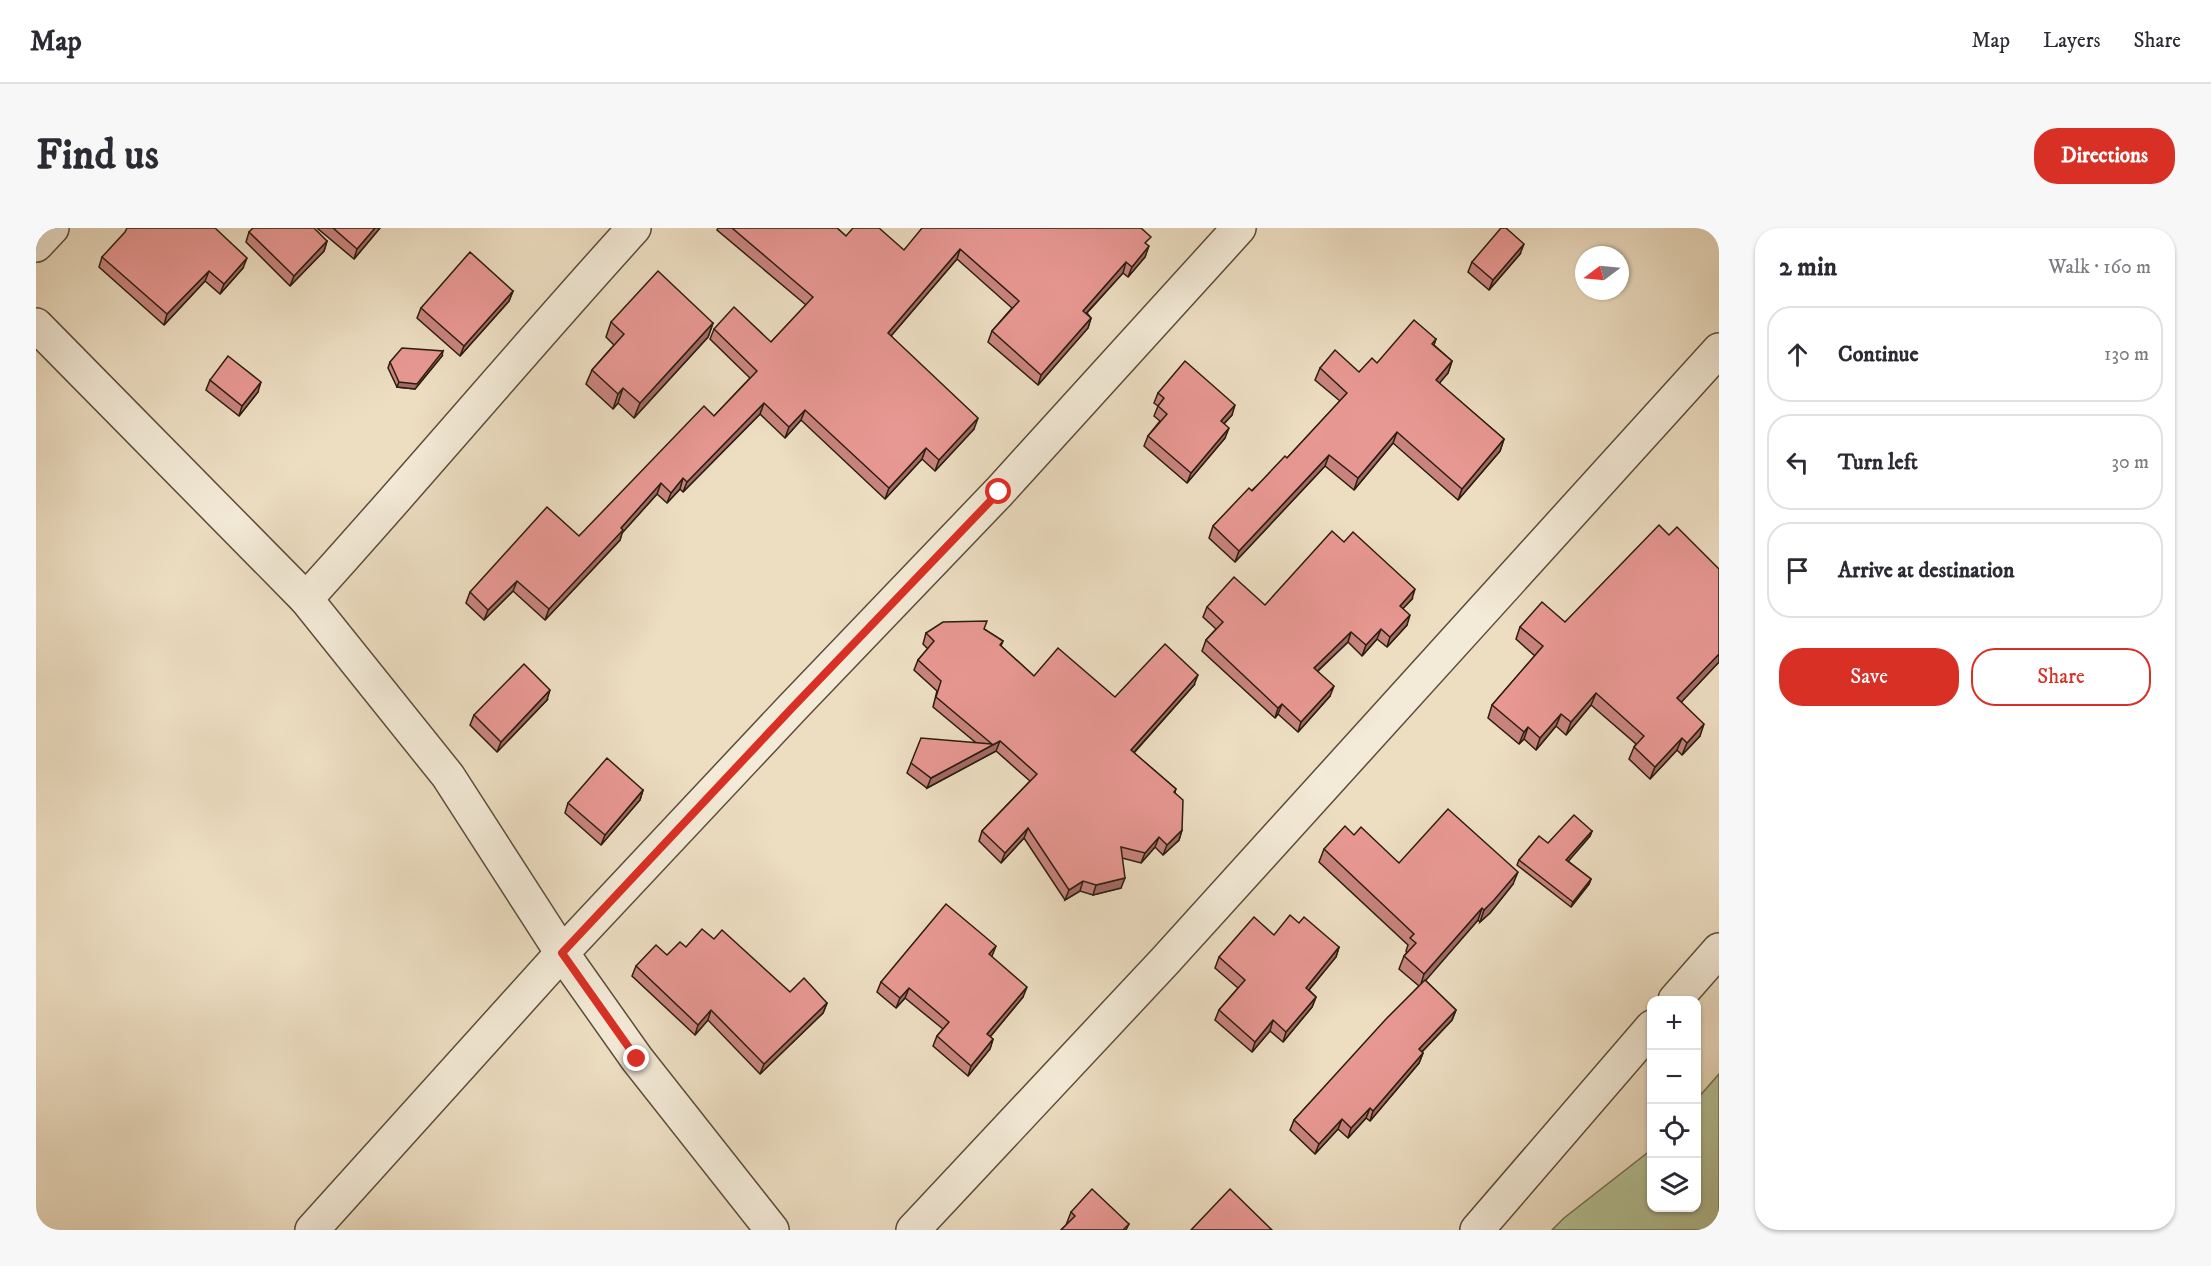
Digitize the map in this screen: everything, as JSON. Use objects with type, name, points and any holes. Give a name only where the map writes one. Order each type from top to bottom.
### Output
[{"type":"street","points":[[36,246],[52,228]]},
{"type":"street","points":[[306,600],[405,489],[534,338],[634,228]]},
{"type":"street","points":[[312,1230],[562,953],[999,492],[1239,228]]},
{"type":"street","points":[[36,326],[306,600],[448,776],[562,953],[637,1059],[772,1230]]},
{"type":"street","points":[[913,1230],[1164,962],[1719,350]]},
{"type":"street","points":[[1679,996],[1719,950]]},
{"type":"street","points":[[1477,1230],[1647,1033]]},
{"type":"green space","points":[[1719,1074],[1719,1230],[1552,1230],[1647,1153],[1647,1212],[1701,1212],[1701,1094]]},
{"type":"building","points":[[127,228],[215,228],[247,258],[224,284],[209,271],[167,314],[102,257]]},
{"type":"building","points":[[253,228],[314,228],[327,241],[294,276],[249,232]]},
{"type":"building","points":[[333,228],[375,228],[357,249]]},
{"type":"building","points":[[732,228],[837,228],[846,236],[853,228],[879,228],[904,250],[922,228],[1141,228],[1151,237],[1145,243],[1149,246],[1132,267],[1126,262],[1083,311],[1091,318],[1041,375],[992,331],[1019,301],[960,249],[888,333],[978,418],[939,460],[926,448],[889,488],[805,410],[789,427],[764,403],[687,482],[683,478],[671,493],[661,483],[621,528],[623,530],[549,609],[517,581],[488,610],[470,592],[547,507],[579,536],[704,406],[714,416],[757,371],[714,329],[734,307],[771,342],[813,297]]},
{"type":"building","points":[[1501,228],[1506,228],[1524,244],[1493,280],[1472,262]]},
{"type":"building","points":[[470,252],[513,291],[464,346],[421,308]]},
{"type":"building","points":[[658,271],[713,323],[640,403],[623,388],[618,394],[592,370],[624,334],[611,322]]},
{"type":"building","points":[[1414,320],[1436,339],[1432,344],[1452,361],[1436,380],[1504,439],[1462,489],[1397,432],[1358,478],[1329,455],[1239,551],[1213,526],[1249,488],[1252,491],[1285,456],[1287,458],[1347,393],[1320,368],[1335,350],[1359,372],[1372,358],[1377,363]]},
{"type":"building","points":[[402,348],[443,351],[417,384],[399,382],[390,362]]},
{"type":"building","points":[[228,356],[261,382],[242,406],[210,380]]},
{"type":"building","points":[[1185,361],[1235,405],[1221,421],[1229,428],[1191,473],[1148,436],[1167,414],[1158,406],[1164,398],[1158,393]]},
{"type":"building","points":[[1659,525],[1669,535],[1677,527],[1719,569],[1719,654],[1677,698],[1704,724],[1687,743],[1682,738],[1655,767],[1634,747],[1644,736],[1596,693],[1571,722],[1561,714],[1540,738],[1528,727],[1524,732],[1492,705],[1543,646],[1520,627],[1542,602],[1565,622]]},
{"type":"building","points":[[1332,531],[1344,542],[1353,532],[1415,589],[1400,606],[1410,615],[1390,637],[1381,629],[1366,645],[1351,632],[1314,668],[1334,686],[1301,722],[1282,704],[1278,708],[1206,640],[1223,622],[1207,607],[1234,577],[1265,605]]},
{"type":"building","points":[[987,621],[984,629],[1003,641],[1000,645],[1034,676],[1058,648],[1115,697],[1165,644],[1198,675],[1131,750],[1176,789],[1174,792],[1183,800],[1182,830],[1167,845],[1159,837],[1145,853],[1121,847],[1125,878],[1096,885],[1083,881],[1069,890],[1028,828],[1005,853],[982,831],[1037,774],[1000,741],[931,778],[911,763],[921,738],[992,744],[936,697],[941,681],[918,660],[934,641],[926,633],[943,622]]},
{"type":"building","points":[[524,664],[550,690],[501,742],[474,715]]},
{"type":"building","points":[[607,758],[643,790],[605,835],[568,803]]},
{"type":"building","points":[[1448,809],[1518,872],[1484,910],[1482,908],[1424,974],[1404,956],[1416,943],[1410,938],[1414,934],[1324,849],[1345,826],[1354,835],[1361,827],[1399,863]]},
{"type":"building","points":[[1574,815],[1592,831],[1566,860],[1591,879],[1573,902],[1519,860],[1539,836],[1548,843]]},
{"type":"building","points":[[946,904],[996,946],[989,954],[1027,987],[987,1034],[993,1039],[971,1066],[937,1036],[949,1022],[909,988],[900,998],[881,982]]},
{"type":"building","points":[[1290,915],[1299,923],[1304,917],[1339,947],[1306,988],[1316,997],[1286,1032],[1273,1020],[1255,1042],[1219,1010],[1245,980],[1219,957],[1254,917],[1274,935]]},
{"type":"building","points":[[702,929],[714,939],[722,930],[790,992],[804,978],[827,1003],[764,1064],[711,1010],[698,1025],[636,966],[656,945],[667,955],[680,942],[686,947]]},
{"type":"building","points":[[1425,980],[1456,1010],[1419,1049],[1423,1053],[1373,1111],[1370,1108],[1351,1128],[1342,1119],[1319,1144],[1294,1120],[1386,1019]]},
{"type":"building","points":[[1092,1189],[1129,1224],[1123,1230],[1061,1230],[1075,1216],[1071,1212]]},
{"type":"building","points":[[1230,1189],[1272,1230],[1191,1230]]},
{"type":"route","points":[[637,1059],[562,953],[999,492]]}]
